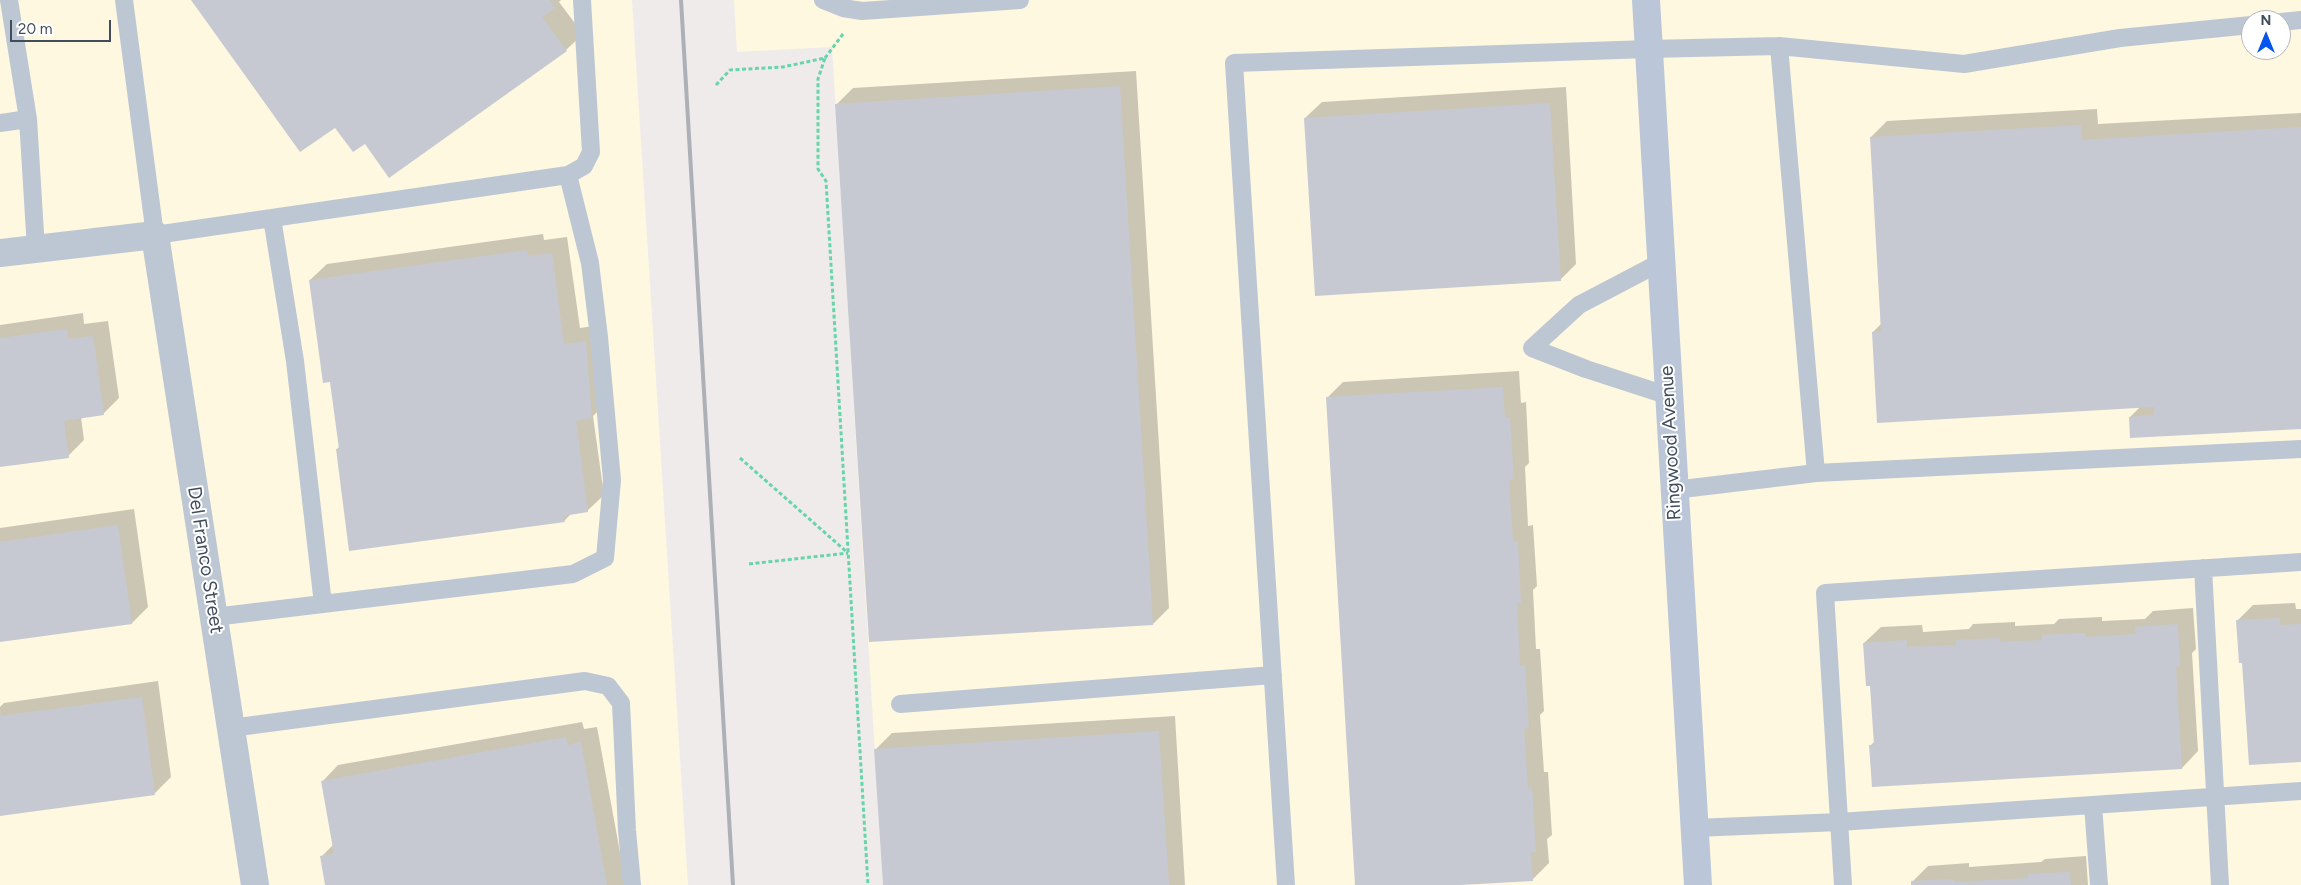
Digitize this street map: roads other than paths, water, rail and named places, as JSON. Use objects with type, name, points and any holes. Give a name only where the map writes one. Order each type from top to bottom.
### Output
[{"type":"street","name":"Ringwood Avenue","points":[[1646,0],[1698,885]]},
{"type":"street","points":[[0,253],[155,235]]},
{"type":"street","name":"Del Franco Street","points":[[155,235],[255,885]]},
{"type":"lane","points":[[9,0],[28,119],[36,249]]},
{"type":"lane","points":[[124,0],[155,235],[568,175],[584,166],[591,152],[582,0]]},
{"type":"lane","points":[[823,0],[842,8],[862,11],[1020,0]]},
{"type":"lane","points":[[1286,885],[1234,63],[1649,48],[1779,46],[1964,64],[2120,38],[2241,26]]},
{"type":"lane","points":[[1779,46],[1816,473]]},
{"type":"lane","points":[[0,123],[28,119]]},
{"type":"lane","points":[[214,616],[573,574],[605,558],[612,480],[599,337],[590,263],[568,175]]},
{"type":"lane","points":[[272,218],[295,362],[323,604]]},
{"type":"lane","points":[[1661,262],[1578,305],[1532,348],[1586,369],[1669,396]]},
{"type":"lane","points":[[1674,490],[1816,473],[2301,449]]},
{"type":"lane","points":[[1843,885],[1825,593],[2301,562]]},
{"type":"lane","points":[[2203,568],[2220,885]]},
{"type":"lane","points":[[900,704],[1273,675]]},
{"type":"lane","points":[[231,728],[585,681],[608,686],[621,703],[627,830],[632,885]]},
{"type":"lane","points":[[1695,828],[1839,822],[2301,791]]},
{"type":"lane","points":[[2093,805],[2098,885]]},
{"type":"railway","points":[[681,0],[733,885]]}]
